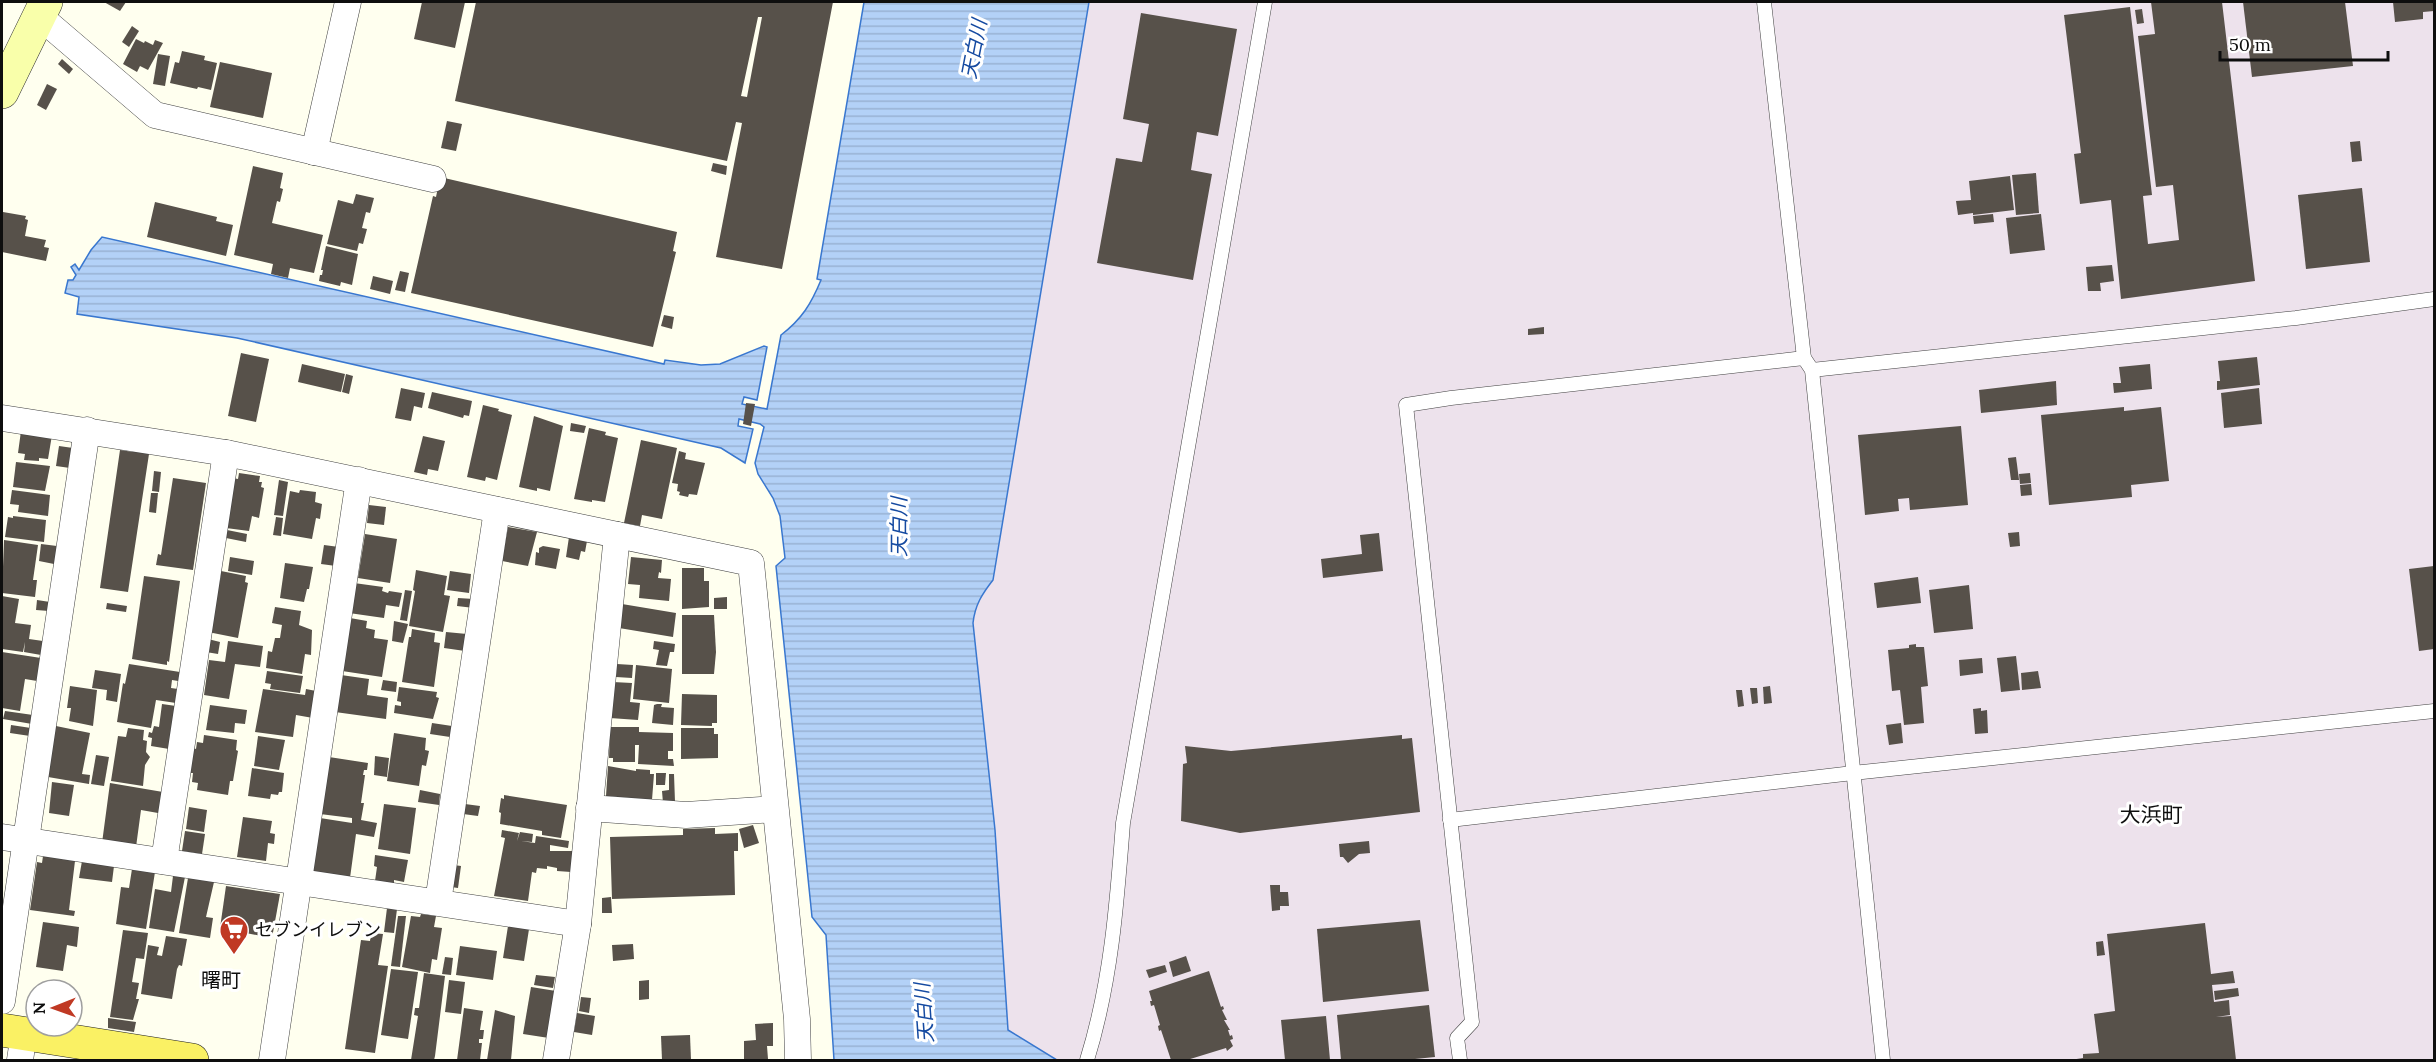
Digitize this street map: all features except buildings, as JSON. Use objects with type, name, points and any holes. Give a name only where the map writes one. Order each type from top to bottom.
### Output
[{"type":"main road","points":[[15,1041],[192,1060]]},
{"type":"street","points":[[314,152],[348,2]]},
{"type":"street","points":[[2,92],[42,8],[155,115],[433,179]]},
{"type":"street","points":[[2,418],[226,453],[751,563],[797,1019],[798,1060]]},
{"type":"street","points":[[2,1001],[14,838],[87,430]]},
{"type":"street","points":[[164,861],[226,453]]},
{"type":"street","points":[[272,1060],[359,480]]},
{"type":"street","points":[[438,902],[497,510]]},
{"type":"street","points":[[556,1060],[578,924],[617,535]]},
{"type":"street","points":[[590,808],[686,815],[775,809]]},
{"type":"street","points":[[14,838],[578,924]]},
{"type":"lane","points":[[1087,1060],[1099,1024],[1115,927],[1124,823],[1265,2]]},
{"type":"lane","points":[[1764,2],[1804,358],[1812,370],[1882,1060]]},
{"type":"lane","points":[[1812,370],[2296,318],[2434,299]]},
{"type":"lane","points":[[1460,1060],[1457,1038],[1472,1022],[1406,405],[1804,358]]},
{"type":"lane","points":[[1450,820],[1853,773],[2434,711]]},
{"type":"shaded area","points":[[1089,2],[2434,2],[2434,1060],[1057,1060],[1008,1030],[995,830],[973,623],[975,609],[982,594],[993,580]]},
{"type":"water","name":"天白川","points":[[864,2],[1089,2],[993,580],[980,600],[973,623],[995,830],[1008,1030],[1057,1060],[834,1060],[826,935],[812,917],[776,566],[785,558],[780,516],[773,498],[758,474],[755,463],[764,427],[739,419],[738,426],[753,429],[745,463],[721,448],[237,338],[77,314],[79,297],[65,293],[68,280],[73,280],[76,275],[71,267],[75,264],[79,270],[102,237],[664,364],[665,360],[701,365],[720,364],[764,346],[767,347],[757,400],[744,397],[742,404],[767,409],[781,335],[805,311],[821,280],[817,279]]},
{"type":"place","name":"セブンイレブン","points":[[234,956]]},
{"type":"district","name":"大浜町","points":[[2151,815]]},
{"type":"district","name":"曙町","points":[[221,980]]}]
